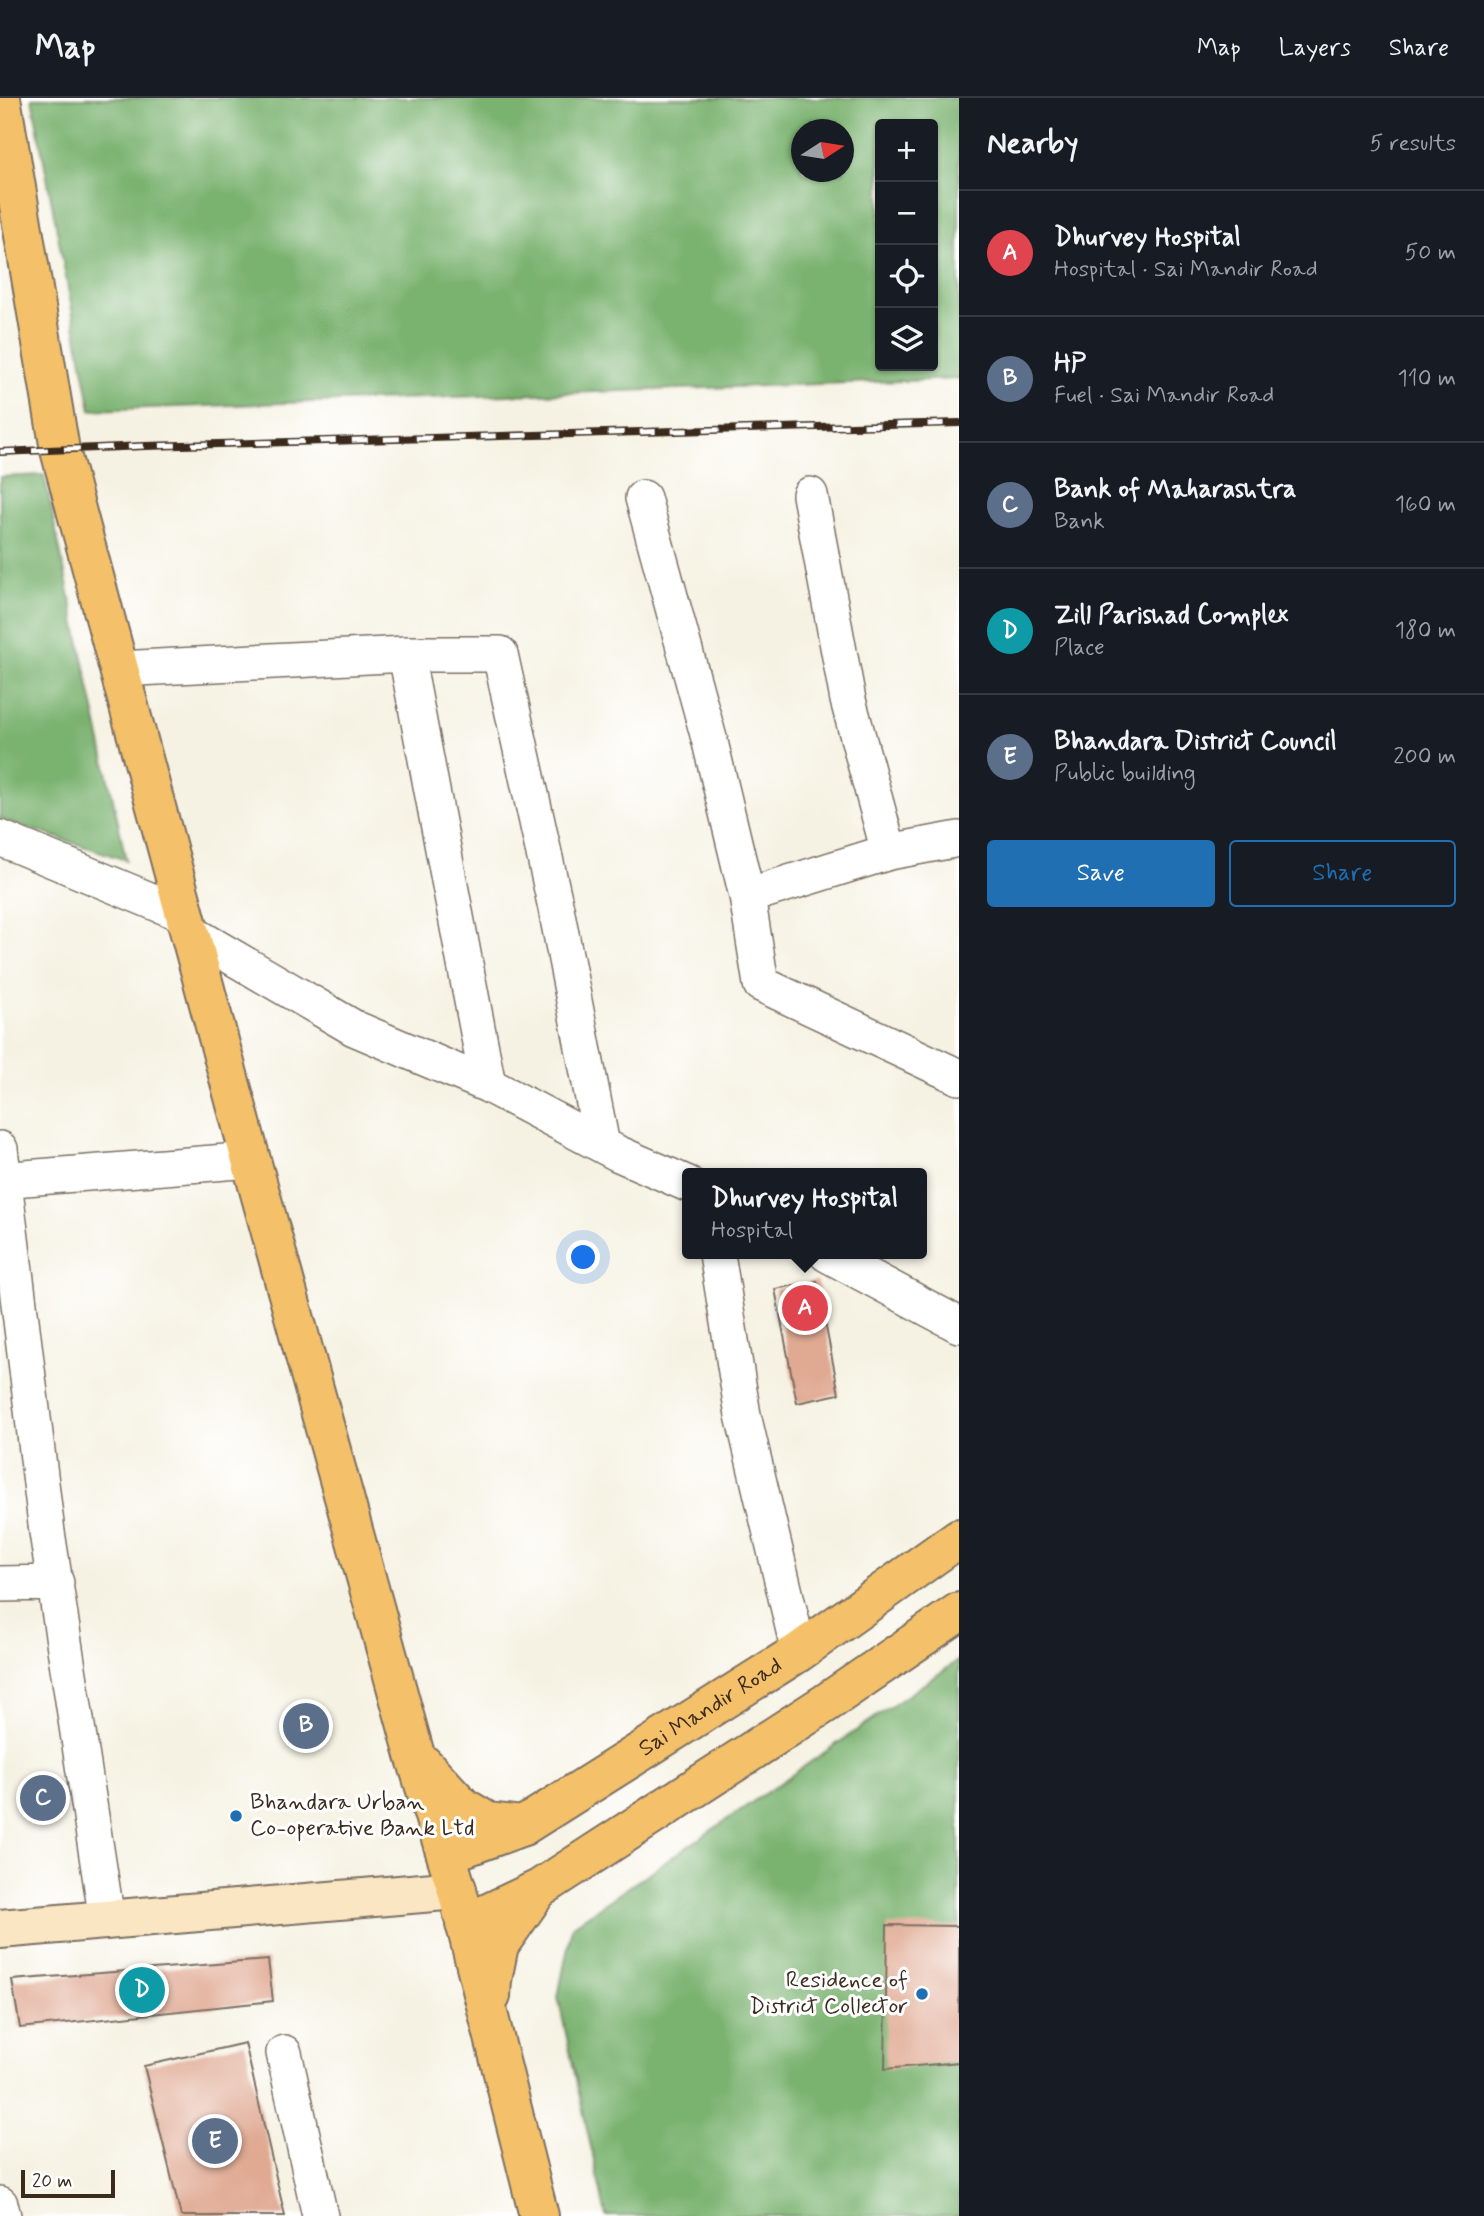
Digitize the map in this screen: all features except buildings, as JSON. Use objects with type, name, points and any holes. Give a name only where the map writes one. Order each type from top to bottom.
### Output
[{"type":"highway","points":[[1,98],[60,450],[251,1160],[415,1755],[456,1889],[538,2216]]},
{"type":"highway","name":"Sai Mandir Road","points":[[456,1889],[523,1826],[799,1652],[959,1538]]},
{"type":"highway","points":[[491,2025],[492,1980],[499,1945],[538,1889],[826,1703],[959,1612]]},
{"type":"highway","points":[[415,1755],[463,1807],[488,1822],[523,1826]]},
{"type":"highway","points":[[456,1889],[538,1889]]},
{"type":"main road","points":[[0,1929],[456,1889]]},
{"type":"street","points":[[810,495],[848,699],[889,852]]},
{"type":"street","points":[[643,498],[710,742],[747,897],[761,984],[959,1077]]},
{"type":"street","points":[[406,654],[488,1085]]},
{"type":"street","points":[[119,669],[406,654],[500,654],[556,908],[602,1145]]},
{"type":"street","points":[[0,838],[186,923],[354,1028],[488,1085],[602,1145],[682,1181]]},
{"type":"street","points":[[747,897],[889,852],[959,839]]},
{"type":"street","points":[[107,1920],[46,1518],[2,1170],[251,1160]]},
{"type":"street","points":[[718,1259],[743,1415],[799,1652]]},
{"type":"street","points":[[836,1259],[959,1325]]},
{"type":"street","points":[[0,1584],[56,1584]]},
{"type":"street","points":[[284,2053],[320,2216]]},
{"type":"street","points":[[0,2204],[3,2216]]},
{"type":"green space","points":[[32,98],[959,98],[959,379],[91,410]]},
{"type":"green space","points":[[44,475],[126,860],[0,819],[0,477]]},
{"type":"green space","points":[[959,1660],[959,2216],[606,2216],[558,1997],[572,1926]]},
{"type":"railway","points":[[0,452],[959,423]]},
{"type":"place","name":"Dhurvey Hospital","points":[[805,1308]]},
{"type":"place","name":"HP","points":[[306,1726]]},
{"type":"place","name":"Bank of Maharashtra","points":[[43,1798]]},
{"type":"place","name":"Bhandara Urban Co-operative Bank Ltd","points":[[236,1816]]},
{"type":"place","name":"Zill Parishad Complex","points":[[142,1990]]},
{"type":"place","name":"Residence of District Collector","points":[[922,1994]]},
{"type":"place","name":"Bhandara District Council","points":[[215,2141]]}]
